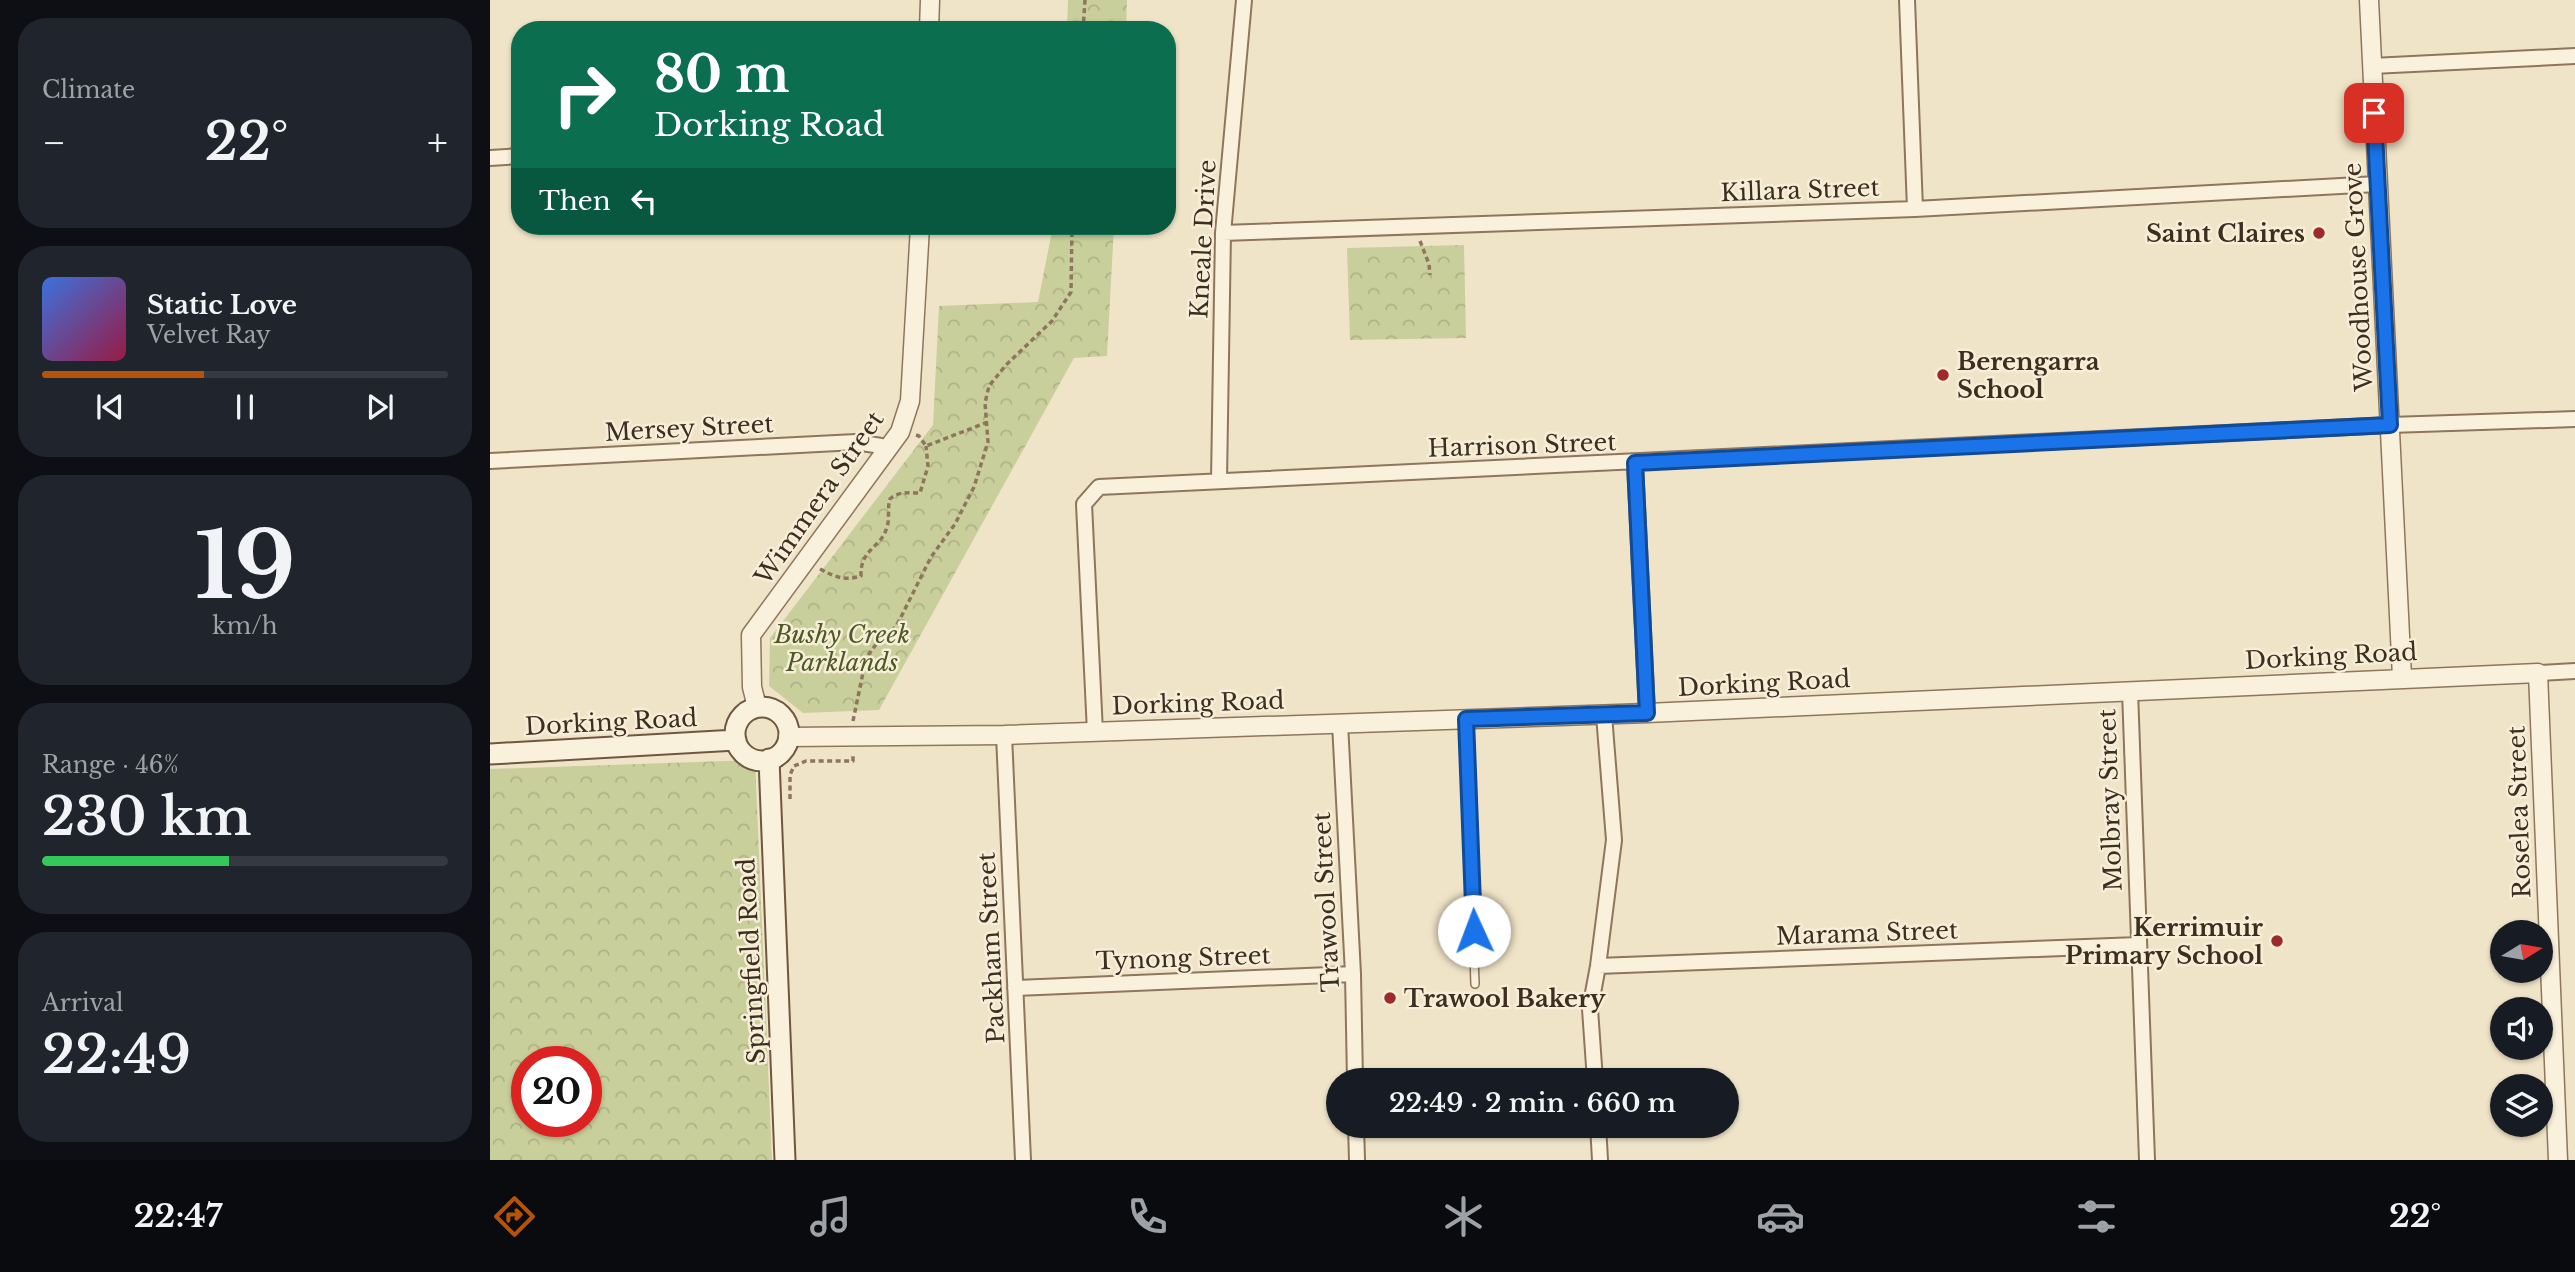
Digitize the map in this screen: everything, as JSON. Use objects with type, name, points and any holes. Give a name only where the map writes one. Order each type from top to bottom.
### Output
[{"type":"main road","points":[[757,707],[778,712],[788,727],[784,748],[769,759],[755,760],[746,755],[736,740],[737,724],[742,716],[757,707]]},
{"type":"main road","name":"Dorking Road","points":[[490,754],[736,740]]},
{"type":"main road","name":"Springfield Road","points":[[769,759],[785,1160]]},
{"type":"street","points":[[929,21],[930,0]]},
{"type":"street","name":"Kneale Drive","points":[[1219,480],[1223,233],[1244,0]]},
{"type":"street","points":[[1907,0],[1915,209]]},
{"type":"street","name":"Woodhouse Grove","points":[[2369,0],[2402,677]]},
{"type":"street","points":[[2372,66],[2575,56]]},
{"type":"street","points":[[490,158],[511,157]]},
{"type":"street","name":"Killara Street","points":[[1223,233],[1915,209],[2377,184]]},
{"type":"street","name":"Wimmera Street","points":[[757,707],[752,687],[751,635],[900,432],[910,401],[919,235]]},
{"type":"street","name":"Harrison Street","points":[[1095,732],[1084,504],[1099,487],[2390,425],[2575,419]]},
{"type":"street","name":"Mersey Street","points":[[490,461],[856,442],[881,446],[887,452]]},
{"type":"street","points":[[1635,463],[1647,713]]},
{"type":"street","name":"Dorking Road","points":[[788,737],[1004,735],[1604,715],[2575,671]]},
{"type":"street","name":"Roselea Street","points":[[2538,673],[2558,1160]]},
{"type":"street","name":"Molbray Street","points":[[2130,691],[2147,1160]]},
{"type":"street","points":[[1594,1068],[1590,1009],[1614,840],[1604,715]]},
{"type":"street","name":"Trawool Street","points":[[1340,723],[1353,974],[1355,1068]]},
{"type":"street","name":"Packham Street","points":[[1004,735],[1023,1160]]},
{"type":"street","name":"Marama Street","points":[[1598,967],[2138,945]]},
{"type":"street","name":"Tynong Street","points":[[1015,988],[1353,974]]},
{"type":"street","points":[[1356,1138],[1357,1160]]},
{"type":"street","points":[[1599,1138],[1600,1160]]},
{"type":"lane","points":[[1466,719],[1475,984]]},
{"type":"path","points":[[1084,21],[1085,0]]},
{"type":"path","points":[[1416,226],[1430,275]]},
{"type":"path","points":[[791,795],[790,775],[794,766],[806,761],[853,761],[853,714],[866,658],[877,643],[897,625],[931,557],[956,524],[983,462],[988,442],[985,403],[989,386],[1006,365],[1052,321],[1071,292],[1072,235]]},
{"type":"path","points":[[926,446],[988,422]]},
{"type":"path","points":[[807,561],[839,579],[849,580],[861,576],[860,565],[864,555],[887,530],[890,499],[903,492],[920,493],[928,466],[926,446],[919,436],[900,432]]},
{"type":"green space","points":[[1068,0],[1127,0],[1126,21],[1067,21]]},
{"type":"green space","name":"Bushy Creek Parklands","points":[[1051,235],[1114,235],[1107,356],[1074,358],[879,710],[803,713],[769,686],[770,638],[933,425],[939,306],[1038,302]]},
{"type":"green space","points":[[1464,245],[1466,338],[1350,340],[1347,248]]},
{"type":"green space","points":[[755,760],[772,1160],[490,1160],[490,769]]},
{"type":"place","name":"Saint Claires","points":[[2319,233]]},
{"type":"place","name":"Berengarra School","points":[[1943,375]]},
{"type":"place","name":"Kerrimuir Primary School","points":[[2277,941]]},
{"type":"place","name":"Trawool Bakery","points":[[1390,998]]},
{"type":"route","points":[[1474,931],[1466,719],[1647,713],[1635,463],[2390,425],[2374,113]]}]
